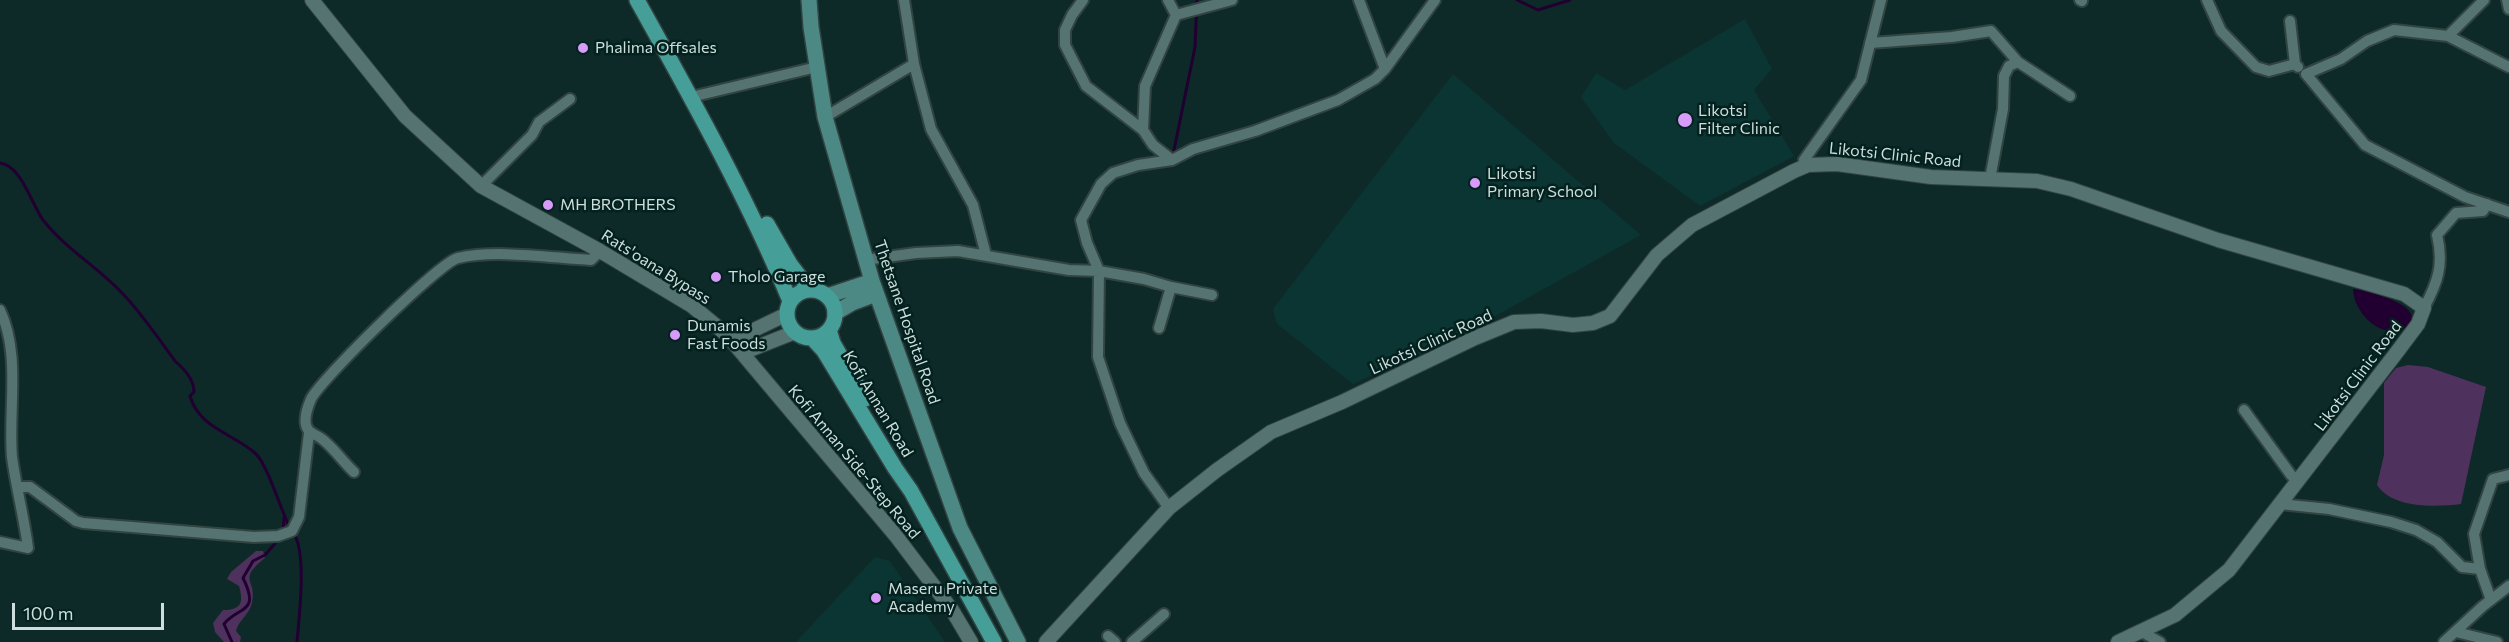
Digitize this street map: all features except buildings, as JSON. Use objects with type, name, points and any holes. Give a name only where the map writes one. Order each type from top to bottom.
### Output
[{"type":"main road","points":[[637,0],[723,156],[765,240],[789,308],[789,324],[795,332],[803,337],[812,338],[821,336],[829,330],[835,313],[827,296]]},
{"type":"main road","name":"Thetsane Hospital Road","points":[[809,0],[825,117],[874,288],[960,528],[1018,642]]},
{"type":"main road","points":[[723,156],[759,209],[790,264],[810,290]]},
{"type":"main road","points":[[789,308],[795,296],[810,290],[827,296],[874,288]]},
{"type":"main road","points":[[835,313],[874,288]]},
{"type":"main road","name":"Kofi Annan Road","points":[[829,330],[833,343],[903,465],[911,491]]},
{"type":"main road","name":"Kofi Annan Road","points":[[812,338],[824,351],[911,491],[994,642]]},
{"type":"street","name":"Rats'oana Bypass","points":[[312,0],[405,116],[481,186],[600,251],[692,306],[733,340],[742,353]]},
{"type":"street","points":[[904,0],[914,64],[931,129],[973,206],[986,255]]},
{"type":"street","points":[[1083,0],[1065,30],[1065,45],[1086,86],[1143,130],[1153,145],[1172,160]]},
{"type":"street","points":[[1168,0],[1176,15]]},
{"type":"street","points":[[1176,15],[1232,0]]},
{"type":"street","points":[[1359,0],[1385,69]]},
{"type":"street","points":[[1169,508],[1144,473],[1120,423],[1098,357],[1099,271],[1087,243],[1081,220],[1101,184],[1113,173],[1138,165],[1172,160],[1193,150],[1247,134],[1338,100],[1375,80],[1435,0]]},
{"type":"street","points":[[1808,165],[1804,160],[1861,80],[1881,0]]},
{"type":"street","points":[[2207,0],[2220,31],[2256,68],[2269,71],[2295,63]]},
{"type":"street","points":[[2448,36],[2484,0]]},
{"type":"street","points":[[2507,0],[2509,9]]},
{"type":"street","points":[[1143,130],[1145,86],[1176,15]]},
{"type":"street","points":[[2290,21],[2295,63],[2365,145],[2465,197],[2509,212]]},
{"type":"street","points":[[2306,74],[2341,59],[2367,41],[2394,30],[2448,36],[2509,67]]},
{"type":"street","points":[[1870,43],[1952,37],[1991,31],[2018,62],[2070,96]]},
{"type":"street","points":[[1990,179],[2003,109],[2004,76],[2009,66],[2018,62]]},
{"type":"street","points":[[825,117],[914,64]]},
{"type":"street","points":[[691,97],[817,67]]},
{"type":"street","points":[[481,186],[532,135],[539,122],[570,99]]},
{"type":"street","name":"Likotsi Clinic Road","points":[[1046,642],[1169,508],[1271,432],[1342,402],[1475,338],[1514,322],[1541,321],[1573,326],[1593,323],[1610,316],[1657,255],[1692,225],[1747,194],[1808,165],[1837,164],[1931,177],[2037,181],[2070,189],[2218,240],[2404,294],[2424,308],[2418,324],[2229,570],[2175,615],[2118,642]]},
{"type":"street","points":[[2424,308],[2436,286],[2441,254],[2437,235],[2456,213],[2483,211],[2487,204]]},
{"type":"street","points":[[18,487],[30,486],[76,521],[83,523],[254,537],[278,536],[292,531],[299,517],[309,433],[306,427],[306,417],[311,399],[330,374],[431,276],[456,258],[500,255],[591,260],[600,251]]},
{"type":"street","points":[[865,260],[916,253],[958,251],[1059,268],[1099,271],[1212,295]]},
{"type":"street","points":[[1159,328],[1171,287]]},
{"type":"street","points":[[733,340],[789,308]]},
{"type":"street","points":[[0,310],[6,324],[10,355],[13,397],[11,432],[28,548],[0,542]]},
{"type":"street","points":[[742,353],[795,332]]},
{"type":"street","name":"Kofi Annan Side-Step Road","points":[[742,353],[896,536],[952,610],[971,642]]},
{"type":"street","points":[[2244,410],[2298,481]]},
{"type":"street","points":[[309,433],[329,445],[354,472]]},
{"type":"street","points":[[2491,600],[2480,569],[2474,534],[2493,479],[2509,475]]},
{"type":"street","points":[[2280,504],[2329,509],[2391,522],[2416,530],[2437,542],[2462,567],[2480,569]]},
{"type":"street","points":[[2444,642],[2509,586]]},
{"type":"street","points":[[1132,642],[1164,614]]},
{"type":"street","points":[[2142,632],[2160,642]]},
{"type":"street","points":[[2456,632],[2497,642]]},
{"type":"shaded area","name":"Likotsi Filter Clinic","points":[[1745,19],[1772,69],[1754,90],[1794,156],[1700,206],[1614,143],[1581,97],[1596,73],[1625,90]]},
{"type":"shaded area","name":"Likotsi Primary School","points":[[1453,74],[1641,235],[1459,336],[1353,384],[1277,324],[1273,309]]},
{"type":"shaded area","points":[[2353,289],[2376,294],[2402,305],[2411,314],[2411,324],[2402,330],[2392,331],[2373,324],[2359,309]]},
{"type":"shaded area","points":[[2408,365],[2428,367],[2486,387],[2461,504],[2415,505],[2393,499],[2377,485],[2384,455],[2384,383],[2396,368]]},
{"type":"shaded area","points":[[256,551],[263,551],[265,558],[250,576],[252,603],[236,631],[241,637],[240,642],[224,642],[215,632],[213,623],[223,610],[234,609],[241,601],[239,586],[227,579],[231,572]]},
{"type":"shaded area","name":"Maseru Private Academy","points":[[875,557],[890,561],[945,642],[796,642]]},
{"type":"waterway","points":[[1173,155],[1195,47],[1197,0]]},
{"type":"waterway","points":[[1517,0],[1538,10],[1570,0]]},
{"type":"waterway","points":[[0,163],[7,165],[20,178],[43,220],[128,300],[185,371],[194,387],[194,392],[190,396],[201,416],[260,458],[290,528]]},
{"type":"waterway","points":[[283,532],[284,518]]},
{"type":"waterway","points":[[294,534],[298,544],[301,571],[297,642]]},
{"type":"waterway","points":[[232,642],[224,624],[249,604],[250,598],[243,578],[253,561],[265,555],[278,540]]},
{"type":"place","name":"Phalima Offsales","points":[[583,48]]},
{"type":"place","name":"Likotsi Filter Clinic","points":[[1685,120]]},
{"type":"place","name":"Likotsi Primary School","points":[[1475,183]]},
{"type":"place","name":"MH BROTHERS","points":[[548,205]]},
{"type":"place","name":"Tholo Garage","points":[[716,277]]},
{"type":"place","name":"Dunamis Fast Foods","points":[[675,335]]},
{"type":"place","name":"Maseru Private Academy","points":[[876,598]]}]
